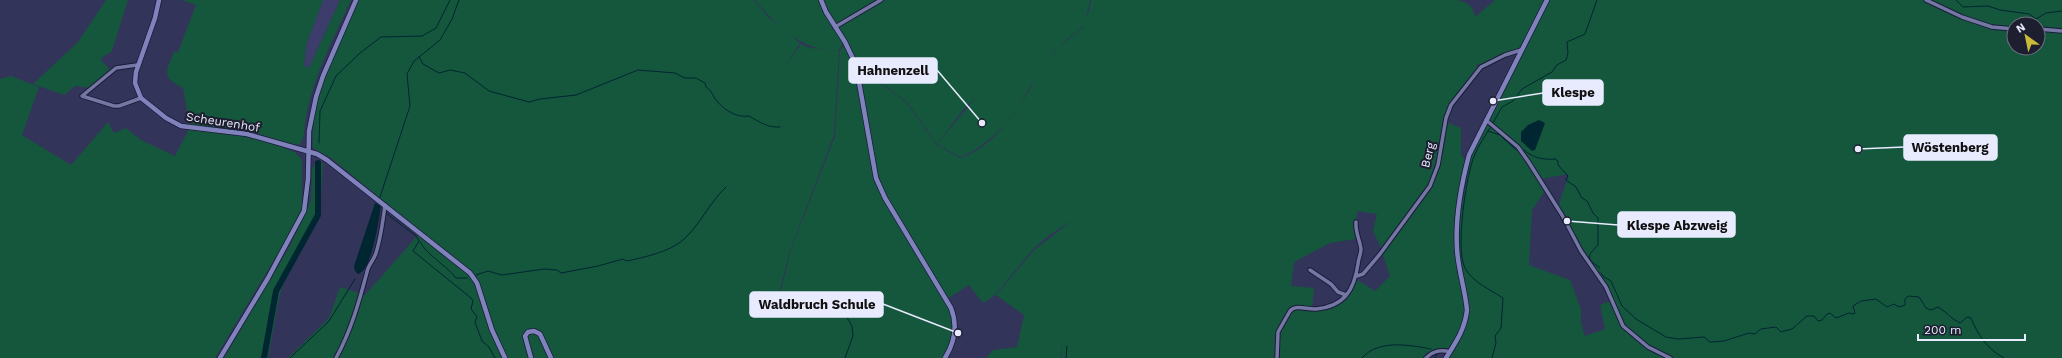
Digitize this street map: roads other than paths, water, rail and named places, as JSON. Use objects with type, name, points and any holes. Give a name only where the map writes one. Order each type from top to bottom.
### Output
[{"type":"street","points":[[137,65],[116,68],[82,96],[114,106],[141,98],[135,83],[137,65],[150,31],[159,0]]},
{"type":"street","points":[[220,358],[268,278],[304,211],[307,195],[309,131],[316,97],[323,76],[356,0]]},
{"type":"street","points":[[821,0],[834,27],[845,42],[856,65],[876,178],[885,198],[951,308],[955,320],[955,332],[952,347],[945,358]]},
{"type":"street","points":[[834,27],[881,0]]},
{"type":"street","points":[[1446,358],[1464,327],[1467,310],[1457,250],[1456,232],[1460,200],[1469,155],[1547,0]]},
{"type":"street","points":[[1926,0],[1962,17],[1992,27],[2006,28]]},
{"type":"street","points":[[2046,30],[2062,31]]},
{"type":"street","name":"Berg","points":[[1357,276],[1363,274],[1380,254],[1430,186],[1438,165],[1446,118],[1451,105],[1481,67],[1505,55],[1521,50]]},
{"type":"street","name":"Scheurenhof","points":[[141,98],[166,118],[181,126],[247,134],[308,152],[328,160],[451,258],[474,279],[492,330],[505,358]]},
{"type":"street","points":[[1486,120],[1518,148],[1528,161],[1562,215],[1581,251],[1606,287],[1623,326],[1648,347],[1670,358]]},
{"type":"street","points":[[336,358],[353,320],[358,300],[363,290],[369,265],[375,255],[385,205]]},
{"type":"street","name":"Berg","points":[[1277,358],[1278,332],[1292,308],[1316,309],[1341,301],[1354,285],[1361,251],[1357,237],[1356,222]]},
{"type":"street","points":[[1310,270],[1331,284],[1338,292],[1346,295]]},
{"type":"street","points":[[531,358],[525,336],[528,332],[534,331],[540,334],[551,358]]},
{"type":"street","points":[[1426,358],[1431,354],[1442,350],[1450,352]]},
{"type":"water","points":[[1539,120],[1545,123],[1535,150],[1532,151],[1521,141],[1521,132],[1528,125]]},
{"type":"water","points":[[375,203],[381,206],[374,244],[367,264],[363,271],[358,274],[355,271],[354,266]]},
{"type":"waterway","points":[[319,143],[320,111],[336,76],[360,53],[381,37],[422,36],[436,28],[450,0]]},
{"type":"waterway","points":[[380,197],[410,106],[407,74],[414,61],[440,40],[452,19],[459,0]]},
{"type":"waterway","points":[[1493,123],[1502,107],[1513,101],[1522,89],[1552,72],[1557,65],[1566,60],[1568,54],[1567,42],[1585,34],[1597,0]]},
{"type":"waterway","points":[[1956,0],[1963,7],[1988,6],[2000,10],[2029,14],[2036,19],[2046,13],[2062,11]]},
{"type":"waterway","points":[[419,57],[423,64],[439,73],[450,70],[465,73],[489,91],[529,102],[540,99],[576,95],[638,70],[675,73],[685,78],[696,78],[705,83],[706,87],[710,90],[717,101],[724,108],[734,114],[749,116],[767,126],[780,127]]},
{"type":"waterway","points":[[1490,128],[1477,151],[1468,178],[1461,229],[1461,245],[1462,259],[1468,273],[1477,282],[1503,298],[1501,328],[1495,336],[1496,343],[1492,358]]},
{"type":"waterway","points":[[1488,131],[1500,135],[1516,150]]},
{"type":"waterway","points":[[1524,150],[1538,158],[1555,159],[1558,161],[1558,165],[1568,176],[1566,180],[1576,187],[1582,198],[1587,201],[1593,213],[1598,218],[1598,245],[1589,257],[1600,268]]},
{"type":"waterway","points":[[264,358],[276,291],[318,215],[318,163]]},
{"type":"waterway","points":[[476,275],[488,271],[502,275],[544,269],[557,270],[561,273],[598,266],[623,259],[627,261],[656,254],[671,248],[683,240],[726,187]]},
{"type":"waterway","points":[[387,214],[416,236],[419,241],[413,251],[471,298],[473,301],[471,309],[477,317],[475,322],[482,341],[489,347],[495,358]]},
{"type":"waterway","points":[[420,242],[428,252],[456,278],[467,278]]},
{"type":"waterway","points":[[1601,273],[1604,277],[1611,281],[1622,306],[1636,319],[1666,337],[1678,339],[1704,337],[1710,342],[1724,341],[1749,333],[1755,334],[1761,329],[1776,327],[1781,332],[1792,329],[1807,316],[1814,316],[1818,321],[1822,320],[1827,314],[1830,313],[1836,318],[1849,313],[1853,314],[1855,313],[1853,306],[1861,301],[1876,299],[1887,307],[1894,304],[1899,307],[1905,305],[1905,299],[1908,296],[1919,297],[1926,308],[1931,310],[1938,307],[1960,323],[1967,317],[1971,318],[1988,346],[2004,358]]},
{"type":"waterway","points":[[290,358],[329,321],[355,279]]},
{"type":"waterway","points":[[845,314],[852,326],[853,336],[845,358]]},
{"type":"waterway","points":[[1362,358],[1369,352],[1385,346],[1404,345],[1431,349]]},
{"type":"waterway","points":[[1066,358],[1067,346]]},
{"type":"waterway","points":[[1435,358],[1437,354]]},
{"type":"place","name":"Klespe","points":[[1493,101]]},
{"type":"place","name":"Hahnenzell","points":[[982,123]]},
{"type":"place","name":"Wöstenberg","points":[[1858,149]]},
{"type":"place","name":"Klespe Abzweig","points":[[1567,221]]},
{"type":"place","name":"Waldbruch Schule","points":[[958,333]]}]
